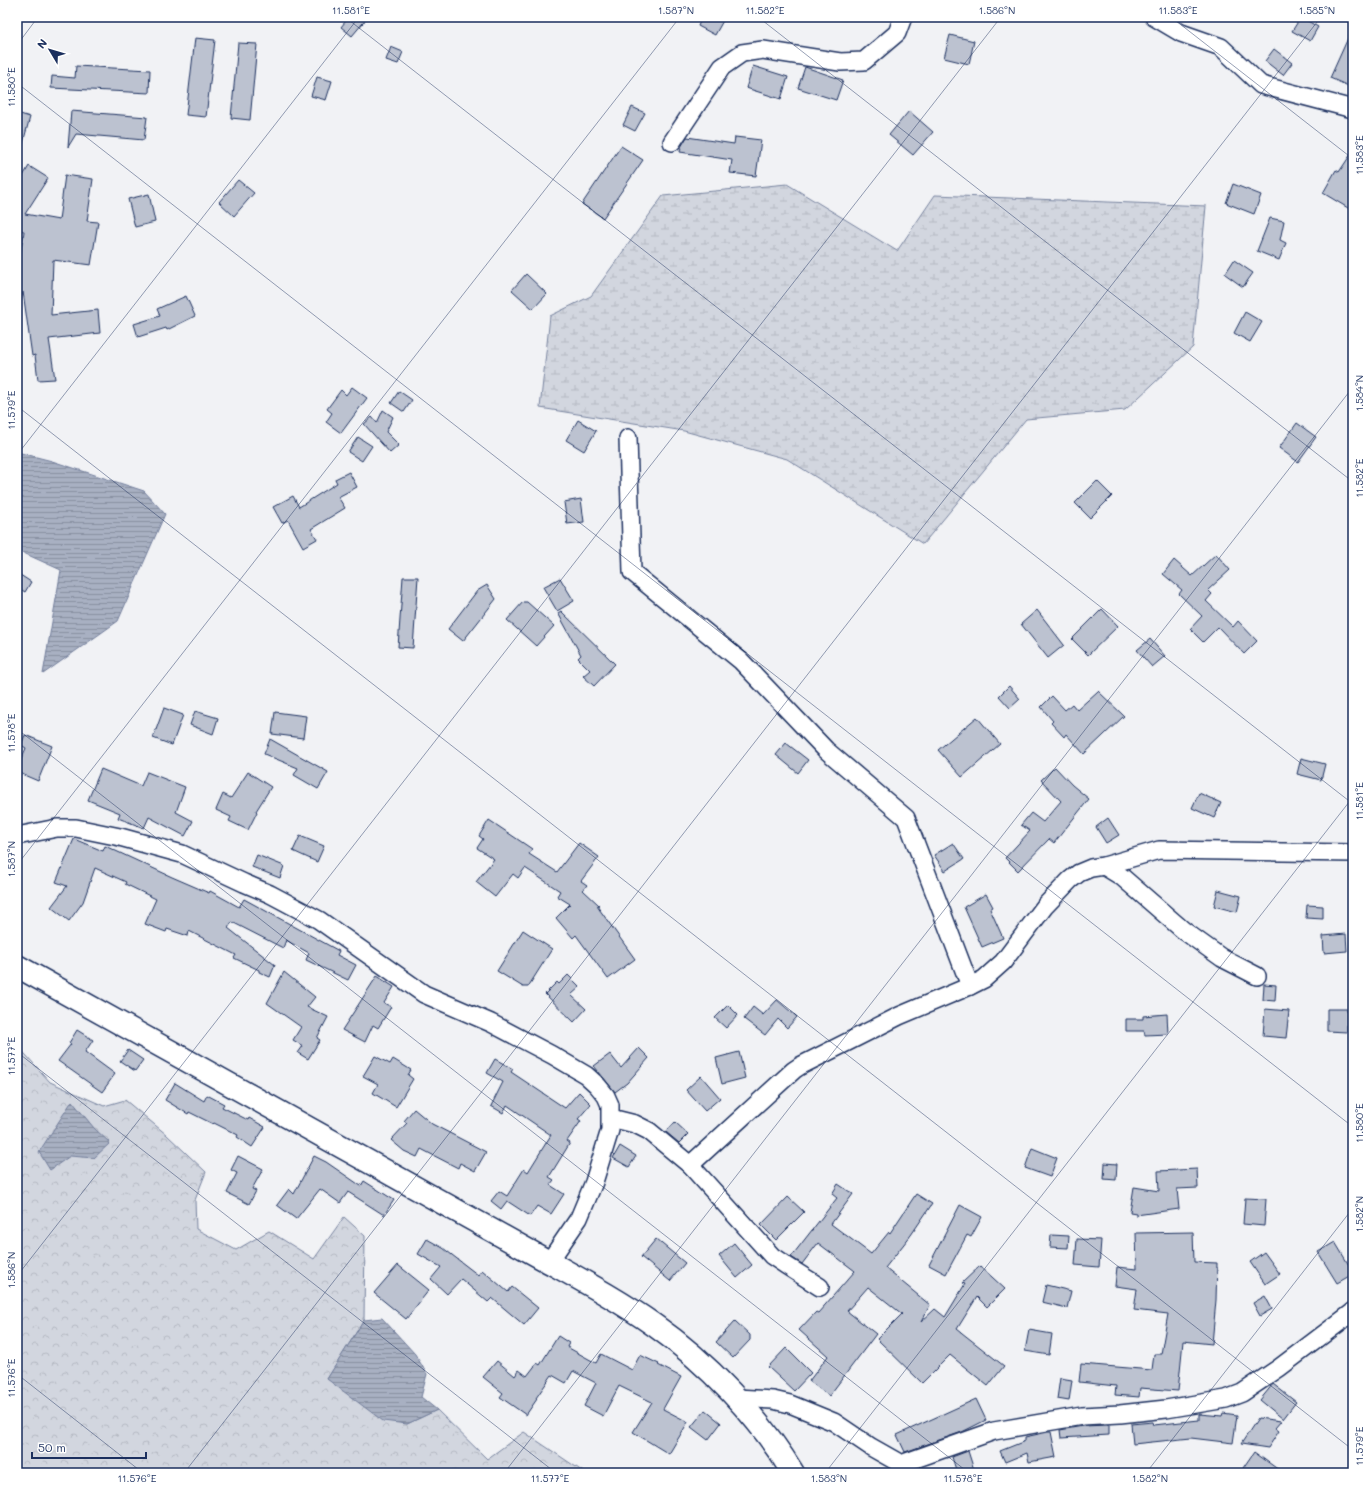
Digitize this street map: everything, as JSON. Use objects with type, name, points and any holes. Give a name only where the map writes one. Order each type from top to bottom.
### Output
[{"type":"highway","points":[[17,966],[622,1303],[655,1326],[692,1355],[736,1398],[756,1421],[794,1473]]},
{"type":"street","points":[[672,142],[722,67],[742,53],[763,50],[840,62],[864,62],[897,33],[903,17]]},
{"type":"street","points":[[1154,17],[1181,33],[1220,47],[1261,85],[1353,109]]},
{"type":"street","points":[[628,438],[632,572],[741,661],[826,750],[906,818],[970,986]]},
{"type":"street","points":[[17,836],[57,828],[76,828],[120,837],[182,854],[270,894],[319,920],[424,994],[491,1023],[552,1055],[586,1075],[597,1084],[606,1096],[610,1105],[610,1130],[594,1182],[579,1218],[549,1262]]},
{"type":"street","points":[[690,1165],[800,1066],[899,1016],[970,986],[984,978],[1003,962],[1045,906],[1070,880],[1079,873],[1091,868],[1104,866],[1159,850],[1353,852]]},
{"type":"street","points":[[1104,866],[1122,877],[1183,930],[1222,958],[1257,976]]},
{"type":"street","points":[[611,1118],[635,1124],[649,1131],[690,1165],[772,1256],[820,1287]]},
{"type":"street","points":[[736,1398],[773,1400],[790,1404],[834,1422],[871,1447],[901,1464],[994,1431],[1082,1416],[1166,1409],[1226,1399],[1242,1393],[1279,1368],[1353,1312]]},
{"type":"green space","points":[[787,184],[897,251],[935,195],[1206,206],[1193,347],[1125,410],[1026,419],[923,544],[787,459],[684,431],[540,408],[550,316],[591,296],[663,196]]},
{"type":"green space","points":[[17,1045],[50,1082],[104,1106],[125,1100],[167,1135],[206,1172],[195,1200],[196,1229],[236,1250],[269,1231],[314,1259],[344,1217],[365,1236],[364,1320],[327,1379],[407,1424],[437,1410],[487,1459],[524,1432],[585,1473],[17,1473]]},
{"type":"water","points":[[17,452],[52,461],[144,491],[165,514],[118,621],[43,674],[61,570],[17,550]]},
{"type":"water","points":[[72,1101],[94,1128],[110,1143],[94,1158],[70,1156],[50,1170],[39,1152]]},
{"type":"water","points":[[382,1318],[415,1354],[427,1374],[421,1397],[437,1410],[407,1424],[383,1421],[327,1379],[364,1320]]},
{"type":"building","points":[[349,17],[368,17],[352,36],[341,27]]},
{"type":"building","points":[[702,17],[725,17],[715,35],[698,26]]},
{"type":"building","points":[[1301,17],[1318,27],[1310,41],[1292,31]]},
{"type":"building","points":[[1353,27],[1353,88],[1330,78]]},
{"type":"building","points":[[950,35],[974,41],[969,64],[944,58]]},
{"type":"building","points":[[195,38],[215,40],[206,117],[186,115]]},
{"type":"building","points":[[238,43],[257,44],[250,120],[231,118]]},
{"type":"building","points":[[391,47],[403,52],[398,64],[386,60]]},
{"type":"building","points":[[1274,49],[1292,63],[1283,75],[1265,61]]},
{"type":"building","points":[[76,66],[150,70],[149,93],[51,88],[52,76],[75,78]]},
{"type":"building","points":[[753,66],[788,77],[781,99],[746,88]]},
{"type":"building","points":[[805,67],[843,80],[836,100],[798,88]]},
{"type":"building","points":[[317,77],[332,81],[326,100],[311,96]]},
{"type":"building","points":[[632,107],[645,113],[635,131],[623,125]]},
{"type":"building","points":[[71,111],[147,117],[144,140],[76,134],[68,147]]},
{"type":"building","points":[[909,111],[933,132],[913,155],[889,135]]},
{"type":"building","points":[[17,113],[30,117],[21,150],[17,149]]},
{"type":"building","points":[[687,137],[734,144],[735,137],[761,140],[756,176],[730,173],[732,160],[680,152],[681,147]]},
{"type":"building","points":[[621,146],[643,160],[603,218],[582,204]]},
{"type":"building","points":[[1353,151],[1353,211],[1323,193],[1336,170],[1339,172]]},
{"type":"building","points":[[29,166],[48,178],[25,214],[59,220],[65,175],[93,179],[87,221],[98,222],[91,265],[53,260],[51,315],[98,310],[100,333],[49,339],[55,379],[38,380],[35,355],[32,356],[23,292],[20,303],[17,303],[17,274],[24,231],[17,230],[17,186]]},
{"type":"building","points":[[238,180],[254,193],[234,216],[219,202]]},
{"type":"building","points":[[1233,184],[1261,195],[1254,214],[1226,203]]},
{"type":"building","points":[[149,194],[155,222],[135,227],[128,199]]},
{"type":"building","points":[[1270,218],[1284,221],[1280,240],[1286,243],[1279,260],[1257,251]]},
{"type":"building","points":[[1234,260],[1253,273],[1243,287],[1225,274]]},
{"type":"building","points":[[526,274],[547,294],[533,309],[512,290]]},
{"type":"building","points":[[186,296],[195,316],[167,330],[166,328],[138,337],[134,324],[160,316],[157,309]]},
{"type":"building","points":[[1245,312],[1262,322],[1250,342],[1234,333]]},
{"type":"building","points":[[352,387],[367,398],[341,433],[326,422],[332,413],[327,409],[341,390],[346,395]]},
{"type":"building","points":[[399,391],[412,400],[404,412],[391,403]]},
{"type":"building","points":[[383,410],[393,417],[386,432],[399,445],[390,453],[364,424],[372,417],[377,423]]},
{"type":"building","points":[[578,420],[596,431],[584,451],[566,440]]},
{"type":"building","points":[[1297,423],[1316,437],[1298,462],[1279,448]]},
{"type":"building","points":[[358,437],[372,446],[362,461],[348,452]]},
{"type":"building","points":[[349,472],[357,487],[338,497],[345,508],[311,529],[317,539],[303,547],[288,520],[282,523],[273,507],[293,496],[299,507],[337,483],[335,479]]},
{"type":"building","points":[[1097,481],[1112,496],[1090,518],[1075,503]]},
{"type":"building","points":[[581,499],[584,522],[567,524],[564,502]]},
{"type":"building","points":[[1216,554],[1230,570],[1208,590],[1212,594],[1206,601],[1233,627],[1238,621],[1257,641],[1244,654],[1218,627],[1203,642],[1190,629],[1202,616],[1179,594],[1182,590],[1163,574],[1174,560],[1192,576]]},
{"type":"building","points":[[17,573],[31,582],[25,592],[17,587]]},
{"type":"building","points":[[403,577],[418,577],[413,648],[398,647]]},
{"type":"building","points":[[560,578],[574,601],[557,611],[543,587]]},
{"type":"building","points":[[487,585],[496,599],[463,641],[448,629],[477,591]]},
{"type":"building","points":[[523,602],[527,602],[554,626],[536,646],[507,620]]},
{"type":"building","points":[[1102,609],[1118,626],[1088,655],[1072,639]]},
{"type":"building","points":[[1037,610],[1064,645],[1048,658],[1021,624]]},
{"type":"building","points":[[561,611],[615,664],[594,686],[583,676],[590,670],[578,658],[581,655],[558,613]]},
{"type":"building","points":[[1150,639],[1165,656],[1152,667],[1137,650]]},
{"type":"building","points":[[1009,686],[1020,699],[1010,708],[999,696]]},
{"type":"building","points":[[1098,691],[1124,716],[1084,754],[1066,734],[1064,737],[1051,723],[1053,721],[1041,707],[1052,696],[1065,710],[1072,704],[1077,710]]},
{"type":"building","points":[[164,708],[183,715],[172,745],[153,738]]},
{"type":"building","points":[[195,711],[218,718],[213,734],[190,725]]},
{"type":"building","points":[[275,712],[306,716],[303,738],[272,734]]},
{"type":"building","points":[[977,717],[1000,744],[962,777],[938,750]]},
{"type":"building","points":[[25,735],[52,746],[38,781],[17,772],[26,748],[21,745]]},
{"type":"building","points":[[270,739],[328,772],[318,789],[294,775],[298,768],[264,754]]},
{"type":"building","points":[[786,743],[808,760],[798,773],[776,755]]},
{"type":"building","points":[[1301,758],[1325,764],[1321,780],[1297,774]]},
{"type":"building","points":[[1055,767],[1072,785],[1089,799],[1054,843],[1049,839],[1018,871],[1005,858],[1030,831],[1021,825],[1031,813],[1043,822],[1061,801],[1041,780]]},
{"type":"building","points":[[101,769],[141,786],[147,772],[185,787],[176,812],[193,821],[185,836],[149,817],[144,828],[118,818],[120,813],[88,800]]},
{"type":"building","points":[[248,772],[271,787],[256,811],[257,812],[248,830],[229,821],[231,817],[216,810],[223,794],[231,798]]},
{"type":"building","points":[[1199,793],[1221,803],[1214,818],[1192,808]]},
{"type":"building","points":[[1108,818],[1119,835],[1106,843],[1096,827]]},
{"type":"building","points":[[489,820],[532,849],[529,854],[557,872],[579,843],[599,857],[581,881],[587,885],[583,890],[599,905],[597,906],[635,959],[608,979],[576,935],[573,938],[556,918],[570,904],[557,896],[560,891],[525,868],[518,878],[513,874],[495,897],[476,882],[494,859],[477,848],[483,839],[479,836]]},
{"type":"building","points":[[300,836],[324,846],[317,862],[293,851]]},
{"type":"building","points":[[74,839],[103,851],[105,846],[209,893],[210,891],[239,907],[244,899],[339,951],[337,955],[356,965],[348,980],[306,960],[309,953],[286,940],[283,948],[232,922],[228,928],[275,965],[270,977],[234,958],[236,955],[189,931],[188,936],[167,929],[166,932],[145,924],[156,899],[125,884],[126,882],[95,868],[83,902],[69,921],[51,907],[67,886],[56,882]]},
{"type":"building","points":[[953,843],[964,859],[945,871],[934,855]]},
{"type":"building","points":[[257,855],[284,866],[280,878],[252,867]]},
{"type":"building","points":[[1218,890],[1241,896],[1237,912],[1214,906]]},
{"type":"building","points":[[986,894],[993,907],[990,909],[1003,938],[982,947],[964,907]]},
{"type":"building","points":[[1307,905],[1323,906],[1323,919],[1306,918]]},
{"type":"building","points":[[523,930],[552,949],[528,987],[523,987],[497,971]]},
{"type":"building","points":[[1346,934],[1347,951],[1324,953],[1323,936]]},
{"type":"building","points":[[284,972],[315,997],[307,1007],[328,1017],[317,1038],[320,1040],[308,1059],[298,1053],[303,1046],[293,1040],[301,1027],[267,1003]]},
{"type":"building","points":[[568,975],[580,987],[571,995],[586,1009],[574,1022],[545,994],[557,982],[559,984]]},
{"type":"building","points":[[377,976],[394,987],[384,1003],[391,1007],[378,1028],[373,1025],[365,1042],[342,1030]]},
{"type":"building","points":[[1264,984],[1276,985],[1275,1001],[1263,1000]]},
{"type":"building","points":[[777,1000],[797,1017],[787,1028],[778,1019],[765,1035],[744,1019],[753,1007],[763,1015]]},
{"type":"building","points":[[728,1005],[738,1015],[726,1028],[715,1018]]},
{"type":"building","points":[[1265,1009],[1289,1011],[1286,1038],[1263,1036]]},
{"type":"building","points":[[1327,1009],[1347,1009],[1347,1032],[1327,1031]]},
{"type":"building","points":[[1167,1014],[1168,1034],[1145,1035],[1144,1031],[1126,1031],[1126,1019],[1143,1019],[1143,1016]]},
{"type":"building","points":[[77,1030],[93,1040],[85,1052],[115,1074],[102,1092],[58,1061],[71,1044],[69,1043]]},
{"type":"building","points":[[639,1048],[649,1058],[627,1083],[615,1092],[594,1066],[610,1054],[621,1068]]},
{"type":"building","points":[[128,1050],[143,1060],[135,1071],[120,1061]]},
{"type":"building","points":[[739,1052],[745,1078],[722,1084],[716,1058]]},
{"type":"building","points":[[375,1056],[390,1064],[393,1059],[411,1070],[408,1075],[413,1079],[396,1107],[373,1093],[378,1084],[363,1076]]},
{"type":"building","points":[[495,1059],[513,1069],[511,1072],[565,1108],[579,1092],[591,1104],[578,1119],[581,1121],[567,1141],[570,1143],[549,1177],[554,1180],[550,1185],[564,1194],[551,1214],[537,1206],[530,1216],[507,1201],[501,1209],[491,1201],[499,1191],[507,1196],[524,1169],[528,1172],[551,1135],[507,1105],[503,1113],[491,1106],[503,1082],[487,1073]]},
{"type":"building","points":[[701,1076],[720,1098],[705,1111],[686,1090]]},
{"type":"building","points":[[175,1083],[204,1101],[207,1095],[224,1104],[222,1107],[248,1120],[249,1118],[265,1127],[252,1147],[237,1137],[238,1135],[189,1112],[188,1114],[165,1100]]},
{"type":"building","points":[[414,1109],[432,1124],[486,1152],[475,1171],[460,1163],[458,1168],[421,1149],[417,1157],[404,1151],[391,1140],[407,1123],[404,1121]]},
{"type":"building","points":[[675,1122],[688,1134],[679,1143],[666,1132]]},
{"type":"building","points":[[620,1146],[636,1156],[629,1167],[613,1158]]},
{"type":"building","points":[[1032,1148],[1057,1158],[1050,1177],[1025,1168]]},
{"type":"building","points":[[238,1156],[263,1169],[252,1189],[256,1191],[249,1204],[227,1193],[237,1173],[231,1170]]},
{"type":"building","points":[[314,1156],[326,1162],[361,1186],[364,1181],[394,1200],[384,1215],[348,1192],[340,1203],[320,1189],[296,1219],[277,1205],[289,1189],[294,1194]]},
{"type":"building","points":[[1105,1163],[1117,1164],[1116,1180],[1104,1179]]},
{"type":"building","points":[[1197,1169],[1198,1188],[1177,1189],[1179,1209],[1136,1215],[1136,1213],[1130,1212],[1134,1187],[1159,1191],[1158,1171]]},
{"type":"building","points":[[838,1184],[853,1194],[831,1224],[871,1254],[889,1232],[890,1233],[916,1194],[932,1204],[911,1235],[885,1268],[930,1305],[921,1322],[935,1309],[945,1317],[965,1284],[962,1283],[980,1266],[1005,1289],[987,1307],[977,1297],[957,1329],[1004,1366],[988,1386],[950,1355],[922,1383],[877,1339],[902,1314],[868,1287],[847,1311],[876,1334],[829,1396],[809,1381],[828,1356],[799,1330],[816,1312],[818,1313],[855,1271],[818,1243],[802,1264],[791,1257],[837,1198],[832,1194]]},
{"type":"building","points":[[788,1197],[804,1212],[776,1240],[761,1225]]},
{"type":"building","points":[[1245,1198],[1266,1199],[1264,1226],[1243,1224]]},
{"type":"building","points":[[960,1205],[982,1217],[971,1237],[967,1235],[946,1274],[929,1265]]},
{"type":"building","points":[[1193,1232],[1194,1262],[1217,1263],[1216,1300],[1212,1344],[1183,1341],[1178,1391],[1140,1388],[1139,1397],[1115,1395],[1116,1386],[1079,1382],[1081,1364],[1152,1370],[1154,1354],[1161,1354],[1168,1314],[1134,1310],[1137,1289],[1115,1286],[1117,1267],[1137,1269],[1136,1233]]},
{"type":"building","points":[[1051,1235],[1069,1236],[1068,1248],[1050,1247]]},
{"type":"building","points":[[427,1239],[443,1248],[478,1275],[482,1270],[508,1292],[512,1287],[538,1308],[524,1325],[492,1298],[488,1302],[461,1279],[447,1294],[431,1279],[441,1267],[418,1254]]},
{"type":"building","points":[[656,1239],[685,1263],[670,1281],[641,1257]]},
{"type":"building","points":[[1077,1239],[1101,1240],[1099,1267],[1075,1265]]},
{"type":"building","points":[[1335,1242],[1353,1272],[1353,1274],[1337,1283],[1318,1252]]},
{"type":"building","points":[[734,1243],[752,1265],[737,1278],[719,1256]]},
{"type":"building","points":[[1264,1252],[1280,1274],[1265,1284],[1250,1262]]},
{"type":"building","points":[[398,1265],[429,1290],[406,1319],[374,1293]]},
{"type":"building","points":[[1046,1285],[1071,1291],[1067,1308],[1042,1302]]},
{"type":"building","points":[[1265,1296],[1272,1309],[1260,1316],[1253,1303]]},
{"type":"building","points":[[735,1321],[750,1335],[750,1340],[733,1358],[716,1342]]},
{"type":"building","points":[[1029,1330],[1052,1334],[1049,1355],[1025,1351]]},
{"type":"building","points":[[558,1336],[569,1343],[567,1347],[596,1363],[601,1354],[632,1370],[640,1355],[681,1377],[663,1409],[688,1422],[669,1454],[633,1432],[652,1402],[619,1386],[603,1416],[584,1406],[596,1383],[573,1371],[566,1383],[552,1375],[526,1415],[500,1397],[503,1393],[483,1377],[497,1361],[515,1376],[519,1370],[527,1376],[537,1363],[540,1365]]},
{"type":"building","points":[[786,1348],[811,1373],[794,1391],[768,1367]]},
{"type":"building","points":[[1060,1378],[1072,1380],[1069,1401],[1057,1399]]},
{"type":"building","points":[[1273,1384],[1296,1402],[1283,1419],[1260,1400]]},
{"type":"building","points":[[976,1399],[986,1420],[962,1432],[905,1452],[897,1435]]},
{"type":"building","points":[[705,1410],[721,1423],[708,1440],[691,1427]]},
{"type":"building","points":[[1223,1413],[1237,1415],[1233,1443],[1191,1438],[1133,1444],[1131,1424],[1153,1422],[1154,1425],[1199,1420],[1199,1414],[1222,1416]]},
{"type":"building","points":[[1258,1418],[1281,1421],[1275,1428],[1279,1431],[1268,1448],[1241,1444]]},
{"type":"building","points":[[1109,1425],[1109,1435],[1061,1438],[1060,1430],[1083,1426]]},
{"type":"building","points":[[1051,1432],[1056,1457],[1029,1462],[1027,1453],[1005,1462],[1000,1451],[1025,1441],[1025,1437]]},
{"type":"building","points":[[968,1451],[975,1473],[957,1473],[952,1457]]},
{"type":"building","points":[[1254,1452],[1283,1473],[1250,1473],[1243,1468]]}]
